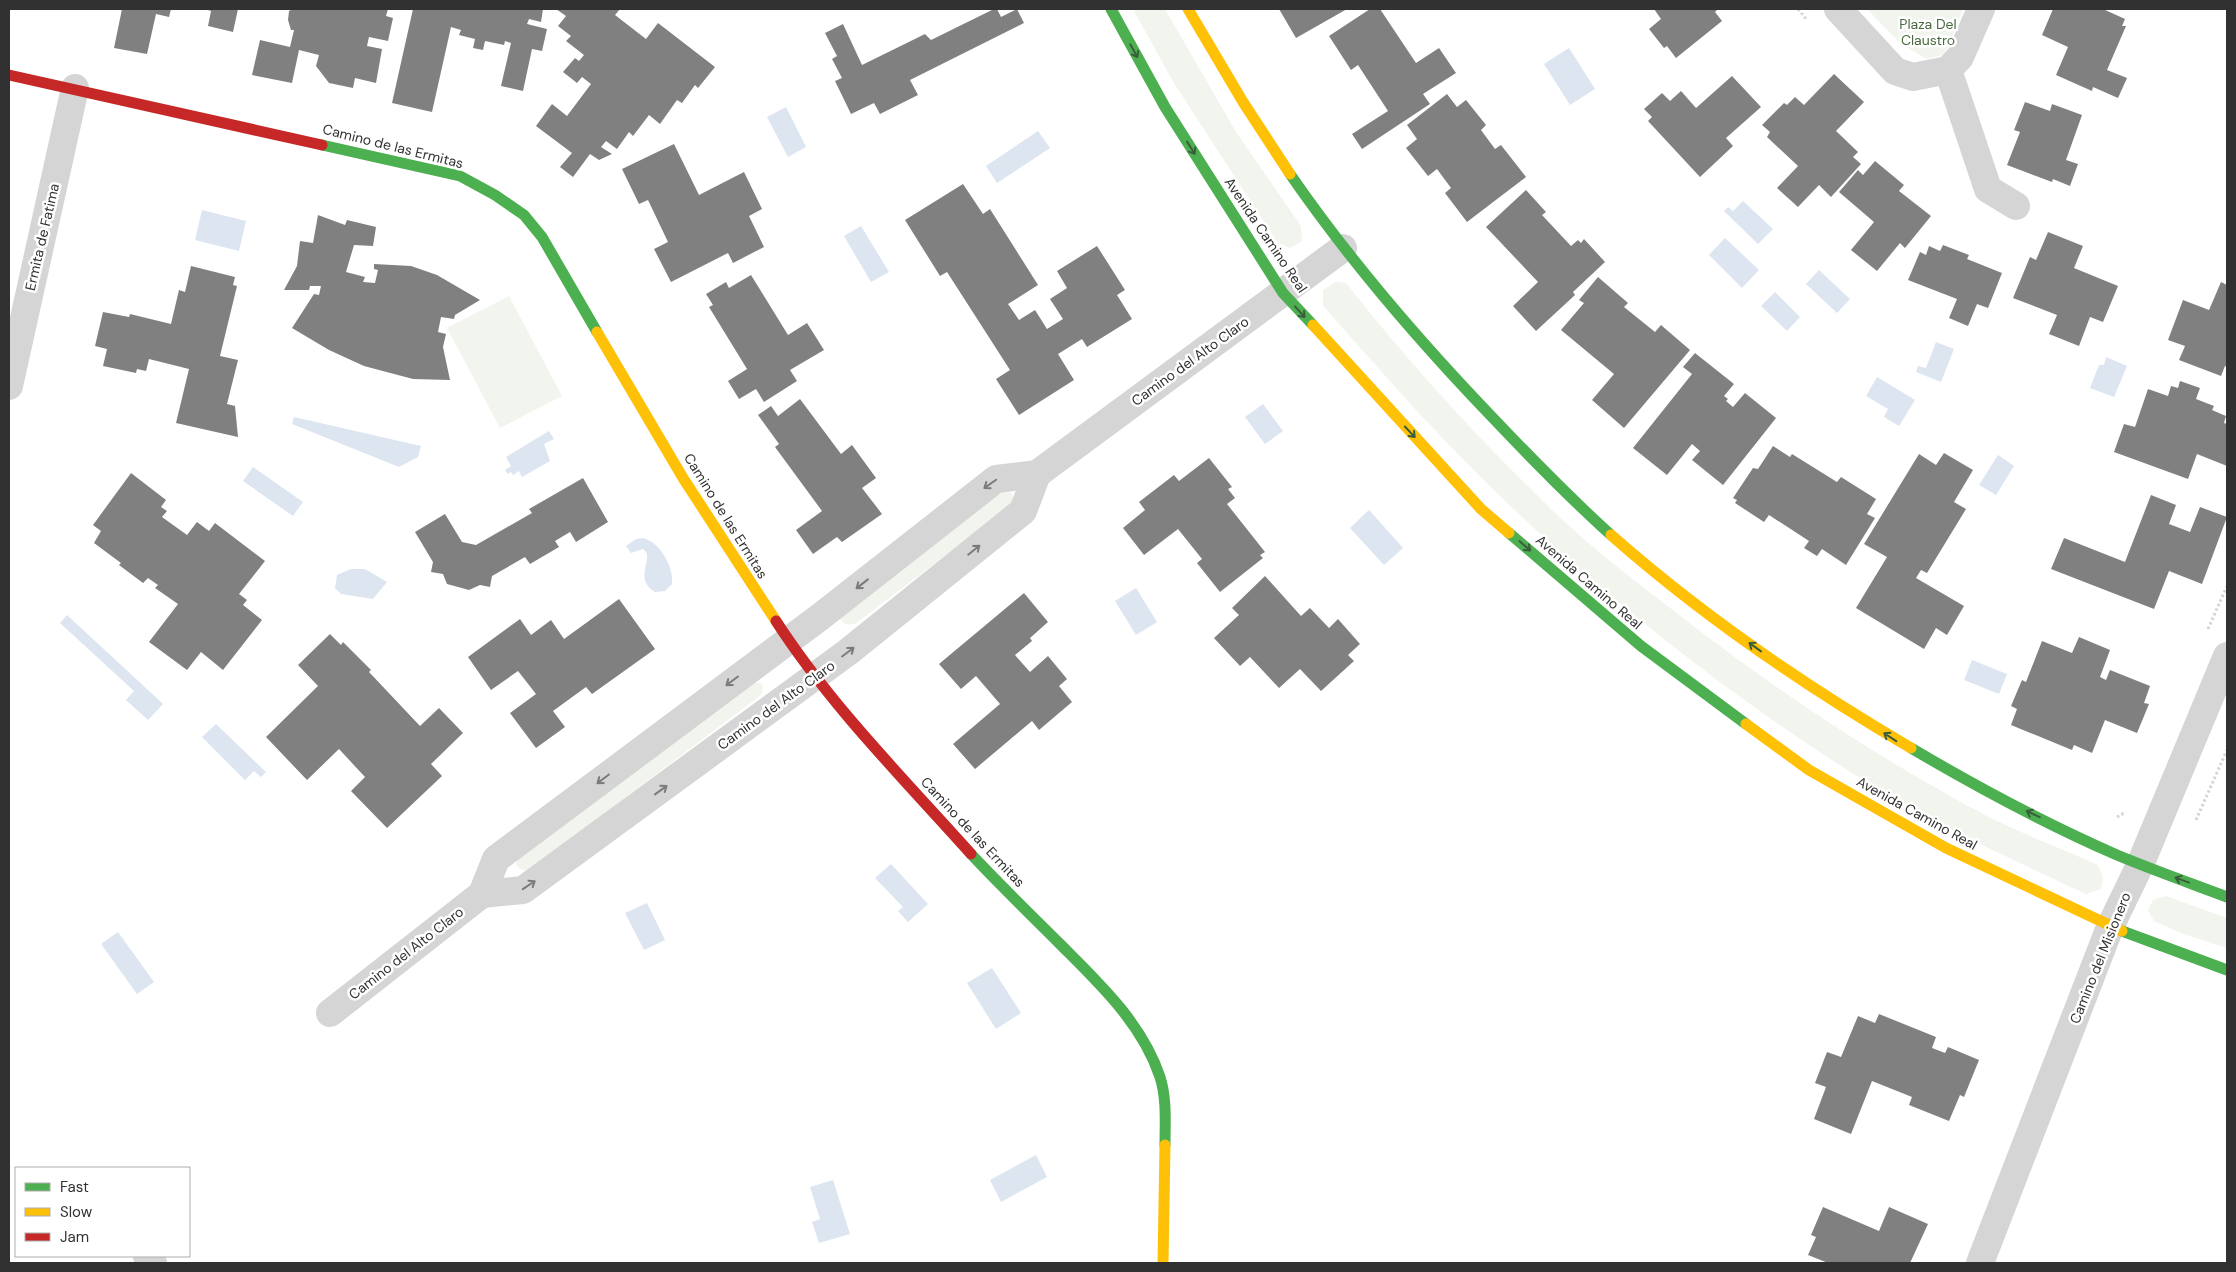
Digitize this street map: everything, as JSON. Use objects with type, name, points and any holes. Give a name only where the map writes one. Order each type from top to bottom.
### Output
[{"type":"main road","name":"Avenida Camino Real","points":[[1111,9],[1165,107],[1283,293],[1482,510],[1641,646],[1809,770],[1946,848],[2110,927],[2227,970]]},
{"type":"main road","points":[[1188,9],[1217,60],[1287,170],[1343,248],[1420,342],[1530,457],[1606,530],[1682,594],[1794,676],[1899,743],[2012,804],[2140,865],[2227,897]]},
{"type":"main road","name":"Camino de las Ermitas","points":[[9,75],[75,88],[460,176],[495,195],[524,215],[542,237],[683,478],[788,640],[845,713],[994,879],[1097,981],[1128,1017],[1147,1047],[1160,1078],[1165,1110],[1163,1263]]},
{"type":"street","points":[[1838,9],[1895,71],[1913,77],[1948,70],[1960,57],[1980,9]]},
{"type":"street","points":[[1948,70],[1988,189],[2016,206]]},
{"type":"street","name":"Ermita de Fatima","points":[[9,386],[75,88]]},
{"type":"street","name":"Camino del Alto Claro","points":[[330,1013],[482,894],[496,860],[788,640],[996,479],[1037,474],[1343,248]]},
{"type":"street","name":"Camino del Alto Claro","points":[[482,894],[523,890],[848,652],[1023,511],[1037,474]]},
{"type":"street","name":"Camino del Misionero","points":[[1980,1263],[2110,927],[2140,865],[2227,656]]},
{"type":"path","points":[[2196,821],[2227,750]]},
{"type":"green space","points":[[1133,9],[1165,9],[1236,132],[1301,226],[1302,241],[1290,248],[1277,242],[1172,80]]},
{"type":"green space","name":"Plaza Del Claustro","points":[[1867,9],[1963,9],[1947,49],[1942,55],[1927,59],[1901,44]]},
{"type":"green space","points":[[1336,282],[1346,283],[1416,367],[1514,473],[1569,526],[1633,579],[1741,662],[1820,716],[1900,767],[1997,821],[2098,865],[2103,877],[2101,889],[2086,894],[1909,807],[1852,773],[1747,702],[1644,623],[1594,582],[1499,495],[1405,397],[1323,306],[1323,290]]},
{"type":"green space","points":[[509,296],[562,396],[500,428],[447,328]]},
{"type":"green space","points":[[1001,491],[1009,491],[1013,495],[1013,504],[855,624],[845,624],[840,619]]},
{"type":"green space","points":[[750,682],[761,683],[763,687],[761,695],[528,871],[520,869],[516,865],[518,858]]},
{"type":"green space","points":[[2166,896],[2227,918],[2227,948],[2181,933],[2154,921],[2148,910],[2153,900]]},
{"type":"shaded area","points":[[1569,48],[1595,89],[1570,105],[1544,64]]},
{"type":"shaded area","points":[[786,107],[806,147],[788,157],[767,117]]},
{"type":"shaded area","points":[[1038,131],[1050,148],[997,183],[986,166]]},
{"type":"shaded area","points":[[1743,201],[1773,229],[1758,244],[1724,211],[1728,207],[1733,211]]},
{"type":"shaded area","points":[[202,210],[246,221],[239,251],[195,240]]},
{"type":"shaded area","points":[[861,226],[889,272],[871,282],[844,236]]},
{"type":"shaded area","points":[[1725,238],[1759,270],[1742,288],[1709,255]]},
{"type":"shaded area","points":[[1819,270],[1850,299],[1837,313],[1806,284]]},
{"type":"shaded area","points":[[1775,292],[1800,317],[1787,331],[1761,306]]},
{"type":"shaded area","points":[[1936,342],[1954,349],[1941,382],[1916,372],[1918,366],[1926,368]]},
{"type":"shaded area","points":[[2106,357],[2127,366],[2114,397],[2090,388],[2099,365],[2104,365]]},
{"type":"shaded area","points":[[1877,377],[1915,400],[1899,426],[1884,417],[1888,409],[1866,396]]},
{"type":"shaded area","points":[[1263,404],[1283,431],[1265,444],[1245,417]]},
{"type":"shaded area","points":[[294,417],[421,446],[418,457],[399,467],[292,424]]},
{"type":"shaded area","points":[[549,431],[554,439],[544,444],[550,461],[522,477],[519,471],[513,475],[511,472],[508,474],[505,470],[511,466],[506,457]]},
{"type":"shaded area","points":[[1998,455],[2014,466],[1996,495],[1979,485]]},
{"type":"shaded area","points":[[253,467],[303,502],[293,516],[243,481]]},
{"type":"shaded area","points":[[1369,510],[1403,548],[1384,565],[1350,528]]},
{"type":"shaded area","points":[[643,538],[655,544],[665,556],[671,570],[672,584],[665,591],[655,592],[648,587],[645,581],[647,558],[643,549],[631,553],[626,546],[636,539]]},
{"type":"shaded area","points":[[351,569],[365,569],[387,582],[373,599],[341,594],[335,588],[337,575]]},
{"type":"shaded area","points":[[1136,588],[1157,622],[1136,635],[1115,601]]},
{"type":"shaded area","points":[[67,615],[163,704],[148,720],[126,700],[134,691],[60,623]]},
{"type":"shaded area","points":[[1972,660],[2007,674],[1999,694],[1964,680]]},
{"type":"shaded area","points":[[216,724],[266,772],[261,777],[254,771],[245,780],[202,737]]},
{"type":"shaded area","points":[[891,864],[928,904],[908,922],[898,911],[903,907],[875,878]]},
{"type":"shaded area","points":[[647,903],[665,940],[644,950],[625,913]]},
{"type":"shaded area","points":[[118,932],[154,982],[137,994],[101,944]]},
{"type":"shaded area","points":[[992,968],[1021,1013],[996,1029],[967,983]]},
{"type":"shaded area","points":[[1036,1155],[1047,1177],[1001,1202],[990,1180]]},
{"type":"shaded area","points":[[833,1180],[850,1234],[819,1243],[812,1222],[820,1219],[810,1187]]},
{"type":"building","points":[[122,9],[171,9],[169,17],[156,14],[147,54],[114,48]]},
{"type":"building","points":[[205,9],[238,9],[233,32],[208,26],[211,11]]},
{"type":"building","points":[[293,9],[388,9],[386,16],[393,18],[388,41],[369,37],[367,46],[382,49],[376,83],[355,78],[353,88],[329,83],[316,66],[319,55],[299,50],[292,83],[252,75],[260,40],[290,47],[294,30],[291,30],[288,20],[289,11]]},
{"type":"building","points":[[413,9],[543,9],[541,22],[529,19],[527,24],[547,29],[542,51],[532,49],[523,91],[501,86],[511,43],[505,41],[504,45],[485,41],[483,50],[473,48],[475,39],[459,35],[461,30],[451,27],[432,112],[392,103]]},
{"type":"building","points":[[556,9],[620,9],[615,15],[646,39],[658,23],[715,67],[698,88],[695,85],[682,103],[677,100],[660,124],[649,115],[633,136],[629,132],[617,149],[606,141],[601,147],[612,154],[599,160],[590,154],[573,177],[560,167],[572,153],[536,126],[552,104],[567,116],[591,84],[582,77],[577,83],[563,72],[575,58],[579,61],[584,55],[566,41],[571,36],[558,26],[566,16]]},
{"type":"building","points":[[997,9],[1001,17],[1017,9],[1024,23],[910,80],[918,95],[880,114],[874,103],[851,114],[835,81],[842,78],[832,59],[837,56],[825,33],[843,24],[862,65],[925,34],[931,40]]},
{"type":"building","points":[[1279,9],[1347,9],[1296,38]]},
{"type":"building","points":[[1370,9],[1380,9],[1416,63],[1439,48],[1456,73],[1423,94],[1430,104],[1362,149],[1352,134],[1388,111],[1358,65],[1351,70],[1329,36]]},
{"type":"building","points":[[1654,9],[1718,9],[1715,12],[1722,21],[1676,58],[1667,46],[1664,48],[1649,29],[1661,19]]},
{"type":"building","points":[[2053,9],[2103,9],[2125,19],[2122,26],[2126,26],[2107,70],[2127,78],[2118,98],[2093,87],[2092,91],[2056,75],[2068,47],[2042,35]]},
{"type":"building","points":[[1834,74],[1864,102],[1836,131],[1858,152],[1853,157],[1861,164],[1831,197],[1819,185],[1798,207],[1777,188],[1798,166],[1767,137],[1770,132],[1762,125],[1784,103],[1787,105],[1795,97],[1804,105]]},
{"type":"building","points":[[1732,76],[1761,107],[1726,138],[1733,146],[1700,177],[1648,121],[1652,117],[1644,109],[1662,93],[1670,101],[1681,91],[1696,108]]},
{"type":"building","points":[[1447,94],[1457,107],[1466,100],[1486,125],[1481,130],[1495,149],[1501,145],[1526,177],[1467,222],[1445,193],[1451,188],[1437,169],[1428,176],[1406,148],[1417,139],[1407,125]]},
{"type":"building","points":[[2025,102],[2050,111],[2052,104],[2082,115],[2066,160],[2078,164],[2070,186],[2053,179],[2052,182],[2007,165],[2020,132],[2014,130]]},
{"type":"building","points":[[674,144],[699,195],[744,172],[762,209],[749,216],[764,247],[733,263],[728,253],[671,282],[654,249],[668,242],[648,200],[639,204],[622,169]]},
{"type":"building","points":[[1875,161],[1904,185],[1899,191],[1931,216],[1905,248],[1900,243],[1877,271],[1851,250],[1874,222],[1839,192],[1858,170],[1863,175]]},
{"type":"building","points":[[963,184],[983,214],[990,209],[1038,285],[1008,304],[1019,320],[1035,310],[1047,329],[1063,319],[1050,299],[1067,288],[1057,271],[1097,246],[1125,290],[1117,295],[1132,319],[1087,347],[1082,339],[1058,354],[1074,380],[1019,415],[996,379],[1010,370],[947,272],[940,276],[905,220]]},
{"type":"building","points":[[1526,190],[1546,212],[1542,215],[1571,246],[1578,240],[1581,243],[1584,239],[1605,262],[1573,292],[1575,295],[1536,331],[1513,306],[1538,282],[1486,227]]},
{"type":"building","points":[[318,215],[345,225],[347,220],[376,227],[373,246],[354,245],[346,272],[365,277],[363,282],[375,283],[378,270],[374,269],[374,264],[411,266],[437,275],[480,300],[455,315],[454,319],[441,317],[438,332],[446,334],[443,347],[450,380],[413,379],[364,366],[329,350],[292,328],[314,294],[319,295],[321,286],[310,286],[309,290],[284,290],[297,266],[300,241],[313,243]]},
{"type":"building","points":[[2048,232],[2083,246],[2074,268],[2118,286],[2103,322],[2090,317],[2079,346],[2049,334],[2057,315],[2013,298],[2030,257],[2036,260]]},
{"type":"building","points":[[1943,245],[1969,255],[1967,259],[2002,273],[1988,308],[1977,304],[1968,326],[1949,318],[1957,299],[1908,280],[1920,252],[1926,255],[1929,246],[1940,251]]},
{"type":"building","points":[[191,266],[235,277],[233,285],[237,286],[220,356],[238,360],[227,404],[235,406],[238,437],[176,423],[189,369],[149,359],[146,371],[137,369],[136,373],[103,366],[107,349],[95,346],[103,312],[129,317],[130,314],[171,324],[179,290],[185,292]]},
{"type":"building","points":[[751,275],[788,335],[807,323],[824,350],[790,370],[797,381],[764,402],[756,389],[739,399],[728,381],[747,369],[709,307],[713,305],[706,294],[726,282],[729,288]]},
{"type":"building","points":[[1598,277],[1628,303],[1624,307],[1655,332],[1661,325],[1690,350],[1624,428],[1592,400],[1614,374],[1561,330],[1584,303],[1579,300]]},
{"type":"building","points":[[2221,282],[2227,285],[2227,367],[2225,366],[2221,376],[2179,360],[2185,346],[2168,340],[2183,300],[2209,310]]},
{"type":"building","points":[[1695,353],[1734,384],[1724,396],[1728,399],[1726,401],[1733,407],[1745,393],[1776,418],[1723,485],[1692,460],[1700,451],[1692,444],[1667,475],[1633,448],[1692,374],[1683,367]]},
{"type":"building","points":[[2180,381],[2200,388],[2196,399],[2214,406],[2212,410],[2226,416],[2224,423],[2227,424],[2227,466],[2197,454],[2188,479],[2114,452],[2124,424],[2135,427],[2148,389],[2168,396],[2171,386],[2178,388]]},
{"type":"building","points":[[800,399],[841,454],[852,445],[876,478],[862,488],[882,514],[842,542],[837,537],[813,554],[796,530],[822,511],[775,447],[779,444],[758,415],[771,406],[778,416]]},
{"type":"building","points":[[1773,446],[1790,457],[1792,454],[1837,482],[1841,477],[1876,499],[1867,514],[1875,518],[1846,565],[1822,549],[1817,556],[1804,548],[1809,541],[1769,515],[1764,522],[1735,503],[1737,500],[1733,498],[1753,468],[1758,469]]},
{"type":"building","points":[[1944,453],[1973,470],[1954,502],[1966,509],[1927,573],[1921,570],[1916,578],[1964,606],[1947,635],[1936,628],[1924,649],[1856,608],[1887,557],[1864,544],[1919,454],[1936,465]]},
{"type":"building","points":[[1209,458],[1232,487],[1228,489],[1235,498],[1227,504],[1265,552],[1260,555],[1263,558],[1220,592],[1197,563],[1202,559],[1178,529],[1144,555],[1123,528],[1145,510],[1139,502],[1174,475],[1179,481]]},
{"type":"building","points":[[131,473],[166,500],[161,507],[167,511],[162,517],[187,535],[197,522],[209,531],[215,523],[265,561],[239,594],[247,600],[243,605],[262,620],[223,670],[201,652],[187,670],[149,642],[178,604],[155,588],[158,585],[148,578],[143,583],[119,565],[121,563],[94,543],[101,531],[93,525]]},
{"type":"building","points":[[583,478],[608,522],[576,542],[570,532],[555,541],[559,547],[530,564],[525,557],[492,576],[490,587],[480,585],[469,590],[447,584],[443,574],[431,572],[433,562],[415,532],[445,514],[462,542],[476,545],[532,513],[529,509]]},
{"type":"building","points":[[2151,495],[2176,505],[2169,524],[2190,532],[2200,507],[2227,517],[2202,584],[2169,571],[2154,609],[2051,569],[2064,538],[2125,562]]},
{"type":"building","points":[[1265,576],[1301,616],[1310,608],[1329,628],[1338,619],[1360,644],[1348,655],[1354,661],[1321,691],[1300,669],[1279,688],[1250,657],[1240,666],[1214,638],[1239,615],[1232,608]]},
{"type":"building","points":[[1024,593],[1048,622],[1030,638],[1032,641],[1015,655],[1030,672],[1048,656],[1067,679],[1059,686],[1072,702],[1039,730],[1032,721],[975,769],[953,744],[1000,704],[976,676],[961,689],[939,664]]},
{"type":"building","points":[[619,599],[655,649],[592,694],[586,687],[553,711],[565,727],[536,748],[510,713],[536,694],[518,671],[491,690],[468,657],[520,619],[531,635],[551,620],[564,639]]},
{"type":"building","points":[[330,634],[341,645],[343,642],[371,670],[369,672],[420,726],[439,708],[463,733],[431,764],[442,776],[387,828],[351,791],[365,777],[339,749],[307,780],[266,737],[318,686],[298,665]]},
{"type":"building","points":[[2079,637],[2110,650],[2100,677],[2106,680],[2110,670],[2150,686],[2144,703],[2149,704],[2137,733],[2105,720],[2092,753],[2074,745],[2072,750],[2011,725],[2017,709],[2011,706],[2022,680],[2026,682],[2042,641],[2072,653]]},
{"type":"building","points":[[1879,1014],[1936,1037],[1932,1048],[1945,1053],[1948,1047],[1979,1060],[1964,1097],[1960,1095],[1949,1121],[1909,1105],[1912,1097],[1872,1081],[1851,1134],[1814,1119],[1826,1087],[1815,1083],[1827,1052],[1841,1057],[1858,1016],[1875,1023]]},
{"type":"building","points":[[1823,1207],[1879,1231],[1889,1207],[1928,1224],[1910,1263],[1828,1263],[1808,1255],[1816,1237],[1811,1235]]},
{"type":"traffic: fast","points":[[1111,9],[1165,107],[1283,293],[1313,325]]},
{"type":"traffic: fast","points":[[322,145],[460,176],[495,195],[524,215],[542,237],[597,332]]},
{"type":"traffic: fast","points":[[1290,174],[1361,269],[1439,360],[1536,463],[1611,535]]},
{"type":"traffic: fast","points":[[1509,533],[1641,646],[1746,724]]},
{"type":"traffic: fast","points":[[1911,748],[1986,791],[2064,831],[2131,861],[2227,897]]},
{"type":"traffic: fast","points":[[971,854],[1090,974],[1131,1021],[1152,1057],[1160,1077],[1165,1102],[1165,1145]]},
{"type":"traffic: fast","points":[[2122,931],[2227,970]]},
{"type":"traffic: slow","points":[[1188,9],[1243,102],[1290,174]]},
{"type":"traffic: slow","points":[[1313,325],[1481,509],[1509,533]]},
{"type":"traffic: slow","points":[[597,332],[683,478],[776,621]]},
{"type":"traffic: slow","points":[[1611,535],[1682,594],[1756,649],[1832,700],[1911,748]]},
{"type":"traffic: slow","points":[[1746,724],[1809,770],[1946,848],[2122,931]]},
{"type":"traffic: slow","points":[[1163,1263],[1165,1145]]},
{"type":"traffic: jam","points":[[9,75],[322,145]]},
{"type":"traffic: jam","points":[[776,621],[820,683],[844,712],[971,854]]}]
